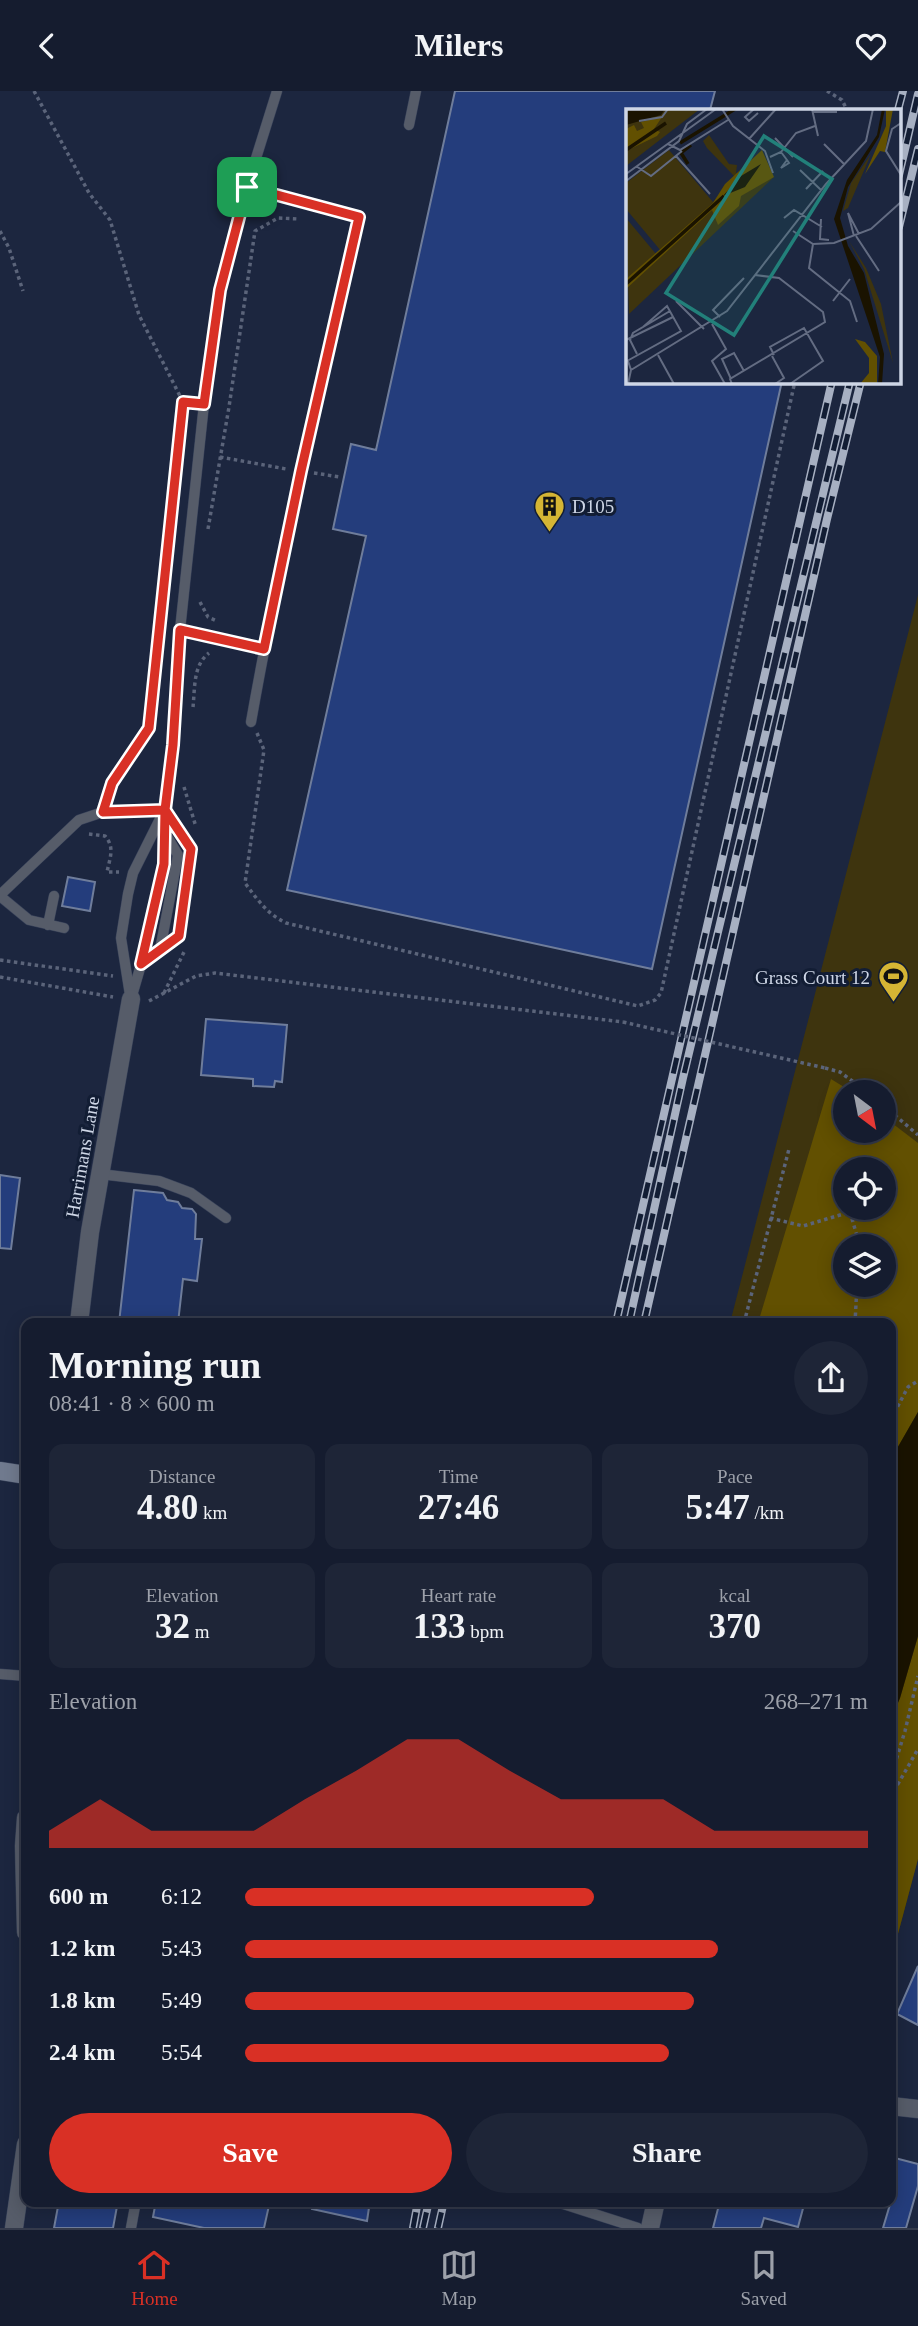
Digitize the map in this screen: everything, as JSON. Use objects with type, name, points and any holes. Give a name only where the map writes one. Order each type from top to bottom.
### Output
[{"type":"street","name":"Harrimans Lane","points":[[80,1318],[90,1232],[132,1000]]},
{"type":"street","points":[[0,1471],[21,1474]]},
{"type":"street","points":[[896,2107],[918,2109]]},
{"type":"street","points":[[14,2228],[21,2179]]},
{"type":"street","points":[[650,2228],[655,2207]]},
{"type":"lane","name":"Harrimans Lane","points":[[132,1000],[164,864],[165,810],[173,745],[180,630],[204,404],[220,290],[276,91]]},
{"type":"lane","points":[[409,125],[416,91]]},
{"type":"lane","points":[[247,187],[359,217],[301,471],[251,722]]},
{"type":"lane","points":[[180,630],[264,649]]},
{"type":"lane","name":"Harrimans Lane","points":[[132,1000],[121,938],[128,894],[132,873],[165,810]]},
{"type":"lane","points":[[64,928],[29,920],[0,896],[70,827],[93,814],[165,810],[191,849],[179,936],[141,964]]},
{"type":"lane","points":[[160,950],[178,855],[165,832]]},
{"type":"lane","points":[[48,925],[54,896]]},
{"type":"lane","points":[[100,1174],[159,1181],[191,1193],[226,1218]]},
{"type":"lane","points":[[0,1674],[21,1676]]},
{"type":"lane","points":[[131,2228],[135,2207]]},
{"type":"lane","points":[[573,2207],[638,2228]]},
{"type":"path","points":[[34,91],[89,193],[110,220],[139,315],[183,402],[149,728],[112,783],[103,812]]},
{"type":"path","points":[[827,91],[842,100],[846,109]]},
{"type":"path","points":[[207,539],[255,231],[278,218],[307,221],[311,204]]},
{"type":"path","points":[[0,231],[23,291]]},
{"type":"path","points":[[251,722],[264,750],[245,883],[264,909],[275,918],[299,926],[638,1006],[655,1000],[661,993],[795,383]]},
{"type":"path","points":[[183,402],[229,407]]},
{"type":"path","points":[[219,457],[340,477]]},
{"type":"path","points":[[191,719],[198,668],[209,653],[216,653],[219,622],[208,617],[201,606],[198,593]]},
{"type":"path","points":[[183,783],[197,829]]},
{"type":"path","points":[[81,838],[88,834],[105,836],[112,847],[107,872],[123,872]]},
{"type":"path","points":[[164,993],[190,940]]},
{"type":"path","points":[[0,960],[115,977]]},
{"type":"path","points":[[0,977],[132,1000],[164,993],[196,976],[215,973],[623,1022],[825,1068],[839,1072],[850,1080]]},
{"type":"path","points":[[896,1117],[918,1135]]},
{"type":"path","points":[[746,1318],[757,1280],[769,1218],[789,1149]]},
{"type":"path","points":[[769,1218],[803,1226],[833,1216]]},
{"type":"path","points":[[855,1318],[856,1297]]},
{"type":"path","points":[[896,1410],[908,1387],[918,1381]]},
{"type":"path","points":[[896,1766],[918,1676]]},
{"type":"path","points":[[896,1785],[918,1749]]},
{"type":"shaded area","points":[[918,595],[918,1859],[896,1941],[896,1318],[731,1318]]},
{"type":"shaded area","points":[[831,1079],[833,1143],[896,1143],[896,1126],[918,1143],[918,1412],[896,1450],[896,1318],[759,1318]]},
{"type":"shaded area","points":[[918,1412],[918,1636],[896,1707],[896,1450]]},
{"type":"shaded area","points":[[918,1636],[918,1859],[896,1941],[896,1707]]},
{"type":"building","name":"D105","points":[[455,91],[715,91],[710,109],[626,109],[626,383],[782,383],[652,969],[287,890],[366,536],[333,529],[351,444],[376,450]]},
{"type":"building","points":[[68,877],[95,882],[90,911],[62,906]]},
{"type":"building","points":[[206,1019],[287,1025],[282,1082],[275,1081],[274,1087],[253,1086],[253,1079],[201,1075]]},
{"type":"building","points":[[0,1175],[20,1178],[11,1249],[0,1248]]},
{"type":"building","points":[[134,1190],[163,1193],[167,1200],[178,1202],[182,1208],[192,1209],[196,1214],[195,1239],[202,1239],[197,1281],[183,1279],[179,1318],[120,1318]]},
{"type":"building","points":[[918,1966],[918,2025],[897,2014]]},
{"type":"building","points":[[896,2158],[918,2164],[918,2186],[906,2228],[883,2228],[889,2207],[896,2207]]},
{"type":"building","points":[[58,2207],[117,2207],[113,2228],[54,2228]]},
{"type":"building","points":[[155,2207],[269,2207],[264,2228],[204,2228],[153,2217]]},
{"type":"building","points":[[312,2207],[369,2207],[367,2221]]},
{"type":"building","points":[[718,2207],[803,2207],[798,2227],[764,2218],[761,2228],[713,2228]]},
{"type":"railway","points":[[898,109],[903,91]]},
{"type":"railway","points":[[900,171],[918,94]]},
{"type":"railway","points":[[900,223],[918,149]]},
{"type":"railway","points":[[617,1318],[832,383]]},
{"type":"railway","points":[[630,1318],[683,1078],[850,383]]},
{"type":"railway","points":[[645,1318],[827,519],[861,383]]},
{"type":"railway","points":[[413,2228],[417,2207]]},
{"type":"railway","points":[[423,2228],[428,2207]]},
{"type":"railway","points":[[438,2228],[443,2207]]},
{"type":"place","name":"D105","points":[[549,533]]},
{"type":"place","name":"Grass Court 12","points":[[893,1004]]},
{"type":"route","points":[[247,187],[220,290],[204,404],[183,402],[149,728],[112,783],[103,812],[165,810],[164,864],[141,964],[179,936],[191,849],[165,810],[173,745],[180,630],[264,649],[359,217],[247,187]]}]
